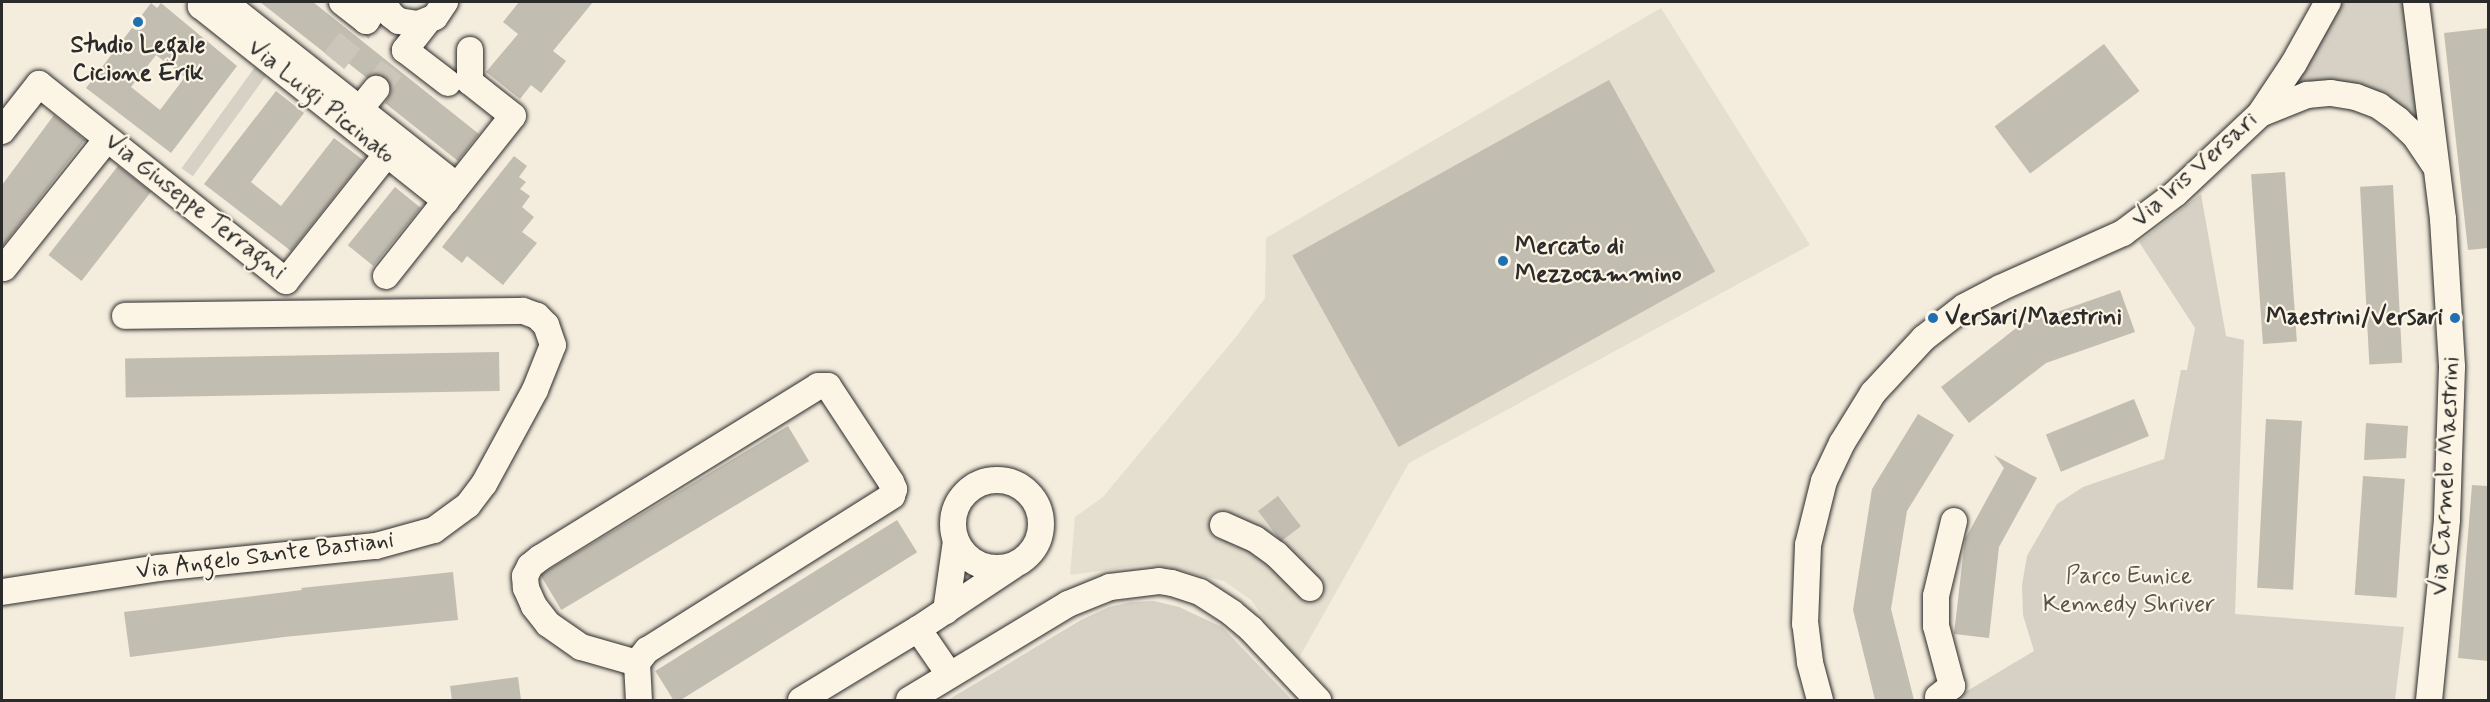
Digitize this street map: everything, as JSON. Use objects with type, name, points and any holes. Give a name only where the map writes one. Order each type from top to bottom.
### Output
[{"type":"street","name":"Via Luigi Piccinato","points":[[205,2],[201,6],[267,47],[368,99],[393,147]]},
{"type":"street","name":"Via Luigi Piccinato","points":[[224,2],[267,47]]},
{"type":"street","points":[[342,2],[377,8],[408,24],[427,22]]},
{"type":"street","points":[[445,2],[435,17],[427,22],[405,50],[448,83]]},
{"type":"street","name":"Via Iris Versari","points":[[1820,700],[1805,624],[1808,545],[1824,481],[1842,443],[1873,393],[1924,338],[1964,307],[2134,226],[2197,175],[2260,114],[2294,63],[2328,2]]},
{"type":"street","name":"Via Carmelo Maestrini","points":[[2416,2],[2447,267],[2453,408],[2447,520],[2429,700]]},
{"type":"street","points":[[386,276],[513,116],[470,82],[470,50]]},
{"type":"street","name":"Via Luigi Piccinato","points":[[322,77],[393,147],[452,194]]},
{"type":"street","name":"Via Giuseppe Terragni","points":[[2,131],[39,84],[286,281],[393,147]]},
{"type":"street","points":[[2260,114],[2307,95],[2331,93],[2356,97],[2379,106],[2398,120],[2415,136],[2436,167]]},
{"type":"street","points":[[4,268],[107,139]]},
{"type":"street","points":[[286,281],[287,314]]},
{"type":"street","name":"Via Angelo Sante Bastiani","points":[[2,592],[158,568],[376,546],[434,530],[460,512],[484,484],[535,390],[553,345],[546,325],[537,316],[523,311],[125,316]]},
{"type":"street","points":[[637,663],[581,647],[553,629],[528,596],[525,582],[530,566],[818,386],[828,386],[891,482],[894,489],[892,496],[651,647],[637,663],[639,700]]},
{"type":"street","points":[[801,700],[918,629],[946,611],[1028,556],[1038,541],[1041,528],[1040,514],[1033,498],[1020,487],[1006,481],[991,480],[978,484],[963,496],[957,507],[953,523],[956,541],[946,611]]},
{"type":"street","points":[[1938,698],[1952,686],[1936,626],[1936,606],[1954,520]]},
{"type":"street","points":[[1223,525],[1255,539],[1276,554],[1310,588]]},
{"type":"street","points":[[956,541],[966,555],[981,565],[997,568],[1014,565]]},
{"type":"street","points":[[909,700],[1068,604],[1096,591],[1125,583],[1158,581],[1173,583],[1200,592],[1232,613],[1251,629],[1318,700]]},
{"type":"street","points":[[918,629],[949,674]]},
{"type":"shaded area","points":[[1661,8],[1810,245],[1409,463],[1296,663],[1251,600],[1224,581],[1151,564],[1070,575],[1075,517],[1103,497],[1235,338],[1265,298],[1266,238]]},
{"type":"green space","points":[[2338,2],[2404,2],[2418,114],[2416,117],[2386,95],[2354,83],[2326,81],[2304,85],[2295,82]]},
{"type":"green space","points":[[255,67],[266,75],[193,176],[182,168]]},
{"type":"green space","name":"Parco Eunice Kennedy Shriver","points":[[2201,194],[2226,336],[2244,340],[2235,614],[2404,627],[2395,700],[1952,700],[2034,651],[2023,615],[2022,585],[2027,556],[2057,504],[2083,487],[2164,459],[2181,370],[2187,370],[2195,328],[2139,242]]},
{"type":"green space","points":[[1154,601],[1179,607],[1222,627],[1292,700],[948,700],[1081,620],[1109,607],[1131,602]]},
{"type":"building","points":[[260,2],[313,2],[479,134],[458,161],[385,103],[391,91],[385,77],[378,74],[367,78],[329,48],[325,53]]},
{"type":"building","points":[[519,2],[593,2],[553,51],[566,61],[541,93],[531,85],[520,99],[486,72],[518,34],[503,22]]},
{"type":"building","points":[[151,3],[157,8],[161,3],[237,66],[171,153],[86,88]],"holes":[[[156,55],[185,77],[160,110],[131,87]]]},
{"type":"building","points":[[2488,28],[2488,248],[2468,250],[2444,33]]},
{"type":"building","points":[[2104,44],[2140,91],[2030,174],[1995,126]]},
{"type":"building","name":"Mercato di Mezzocammino","points":[[1609,80],[1715,272],[1399,447],[1292,256]]},
{"type":"building","points":[[276,91],[304,113],[251,182],[281,206],[334,138],[363,160],[291,251],[204,184]]},
{"type":"building","points":[[54,115],[85,140],[2,247],[2,185]]},
{"type":"building","points":[[514,156],[527,166],[519,177],[526,182],[520,189],[530,196],[522,207],[534,217],[522,232],[537,243],[503,285],[467,256],[462,263],[442,247]]},
{"type":"building","points":[[118,166],[151,192],[82,281],[48,255]]},
{"type":"building","points":[[2285,172],[2297,342],[2263,344],[2251,174]]},
{"type":"building","points":[[2393,185],[2402,363],[2369,364],[2360,187]]},
{"type":"building","points":[[395,187],[421,208],[373,266],[348,245]]},
{"type":"building","points":[[2120,290],[2135,332],[2046,363],[1969,423],[1941,387],[2020,325]]},
{"type":"building","points":[[499,352],[500,391],[126,398],[125,359]]},
{"type":"building","points":[[2134,399],[2149,436],[2061,472],[2046,435]]},
{"type":"building","points":[[1918,414],[1954,435],[1907,511],[1891,609],[1914,700],[1875,700],[1853,610],[1872,489]]},
{"type":"building","points":[[2266,419],[2302,421],[2293,590],[2257,588]]},
{"type":"building","points":[[2366,423],[2408,426],[2406,458],[2364,460]]},
{"type":"building","points":[[788,426],[809,461],[561,610],[540,575]]},
{"type":"building","points":[[1994,455],[2037,478],[1999,547],[1989,638],[1954,634],[1965,539],[2004,468]]},
{"type":"building","points":[[2363,476],[2405,479],[2397,598],[2355,595]]},
{"type":"building","points":[[2472,485],[2488,486],[2488,661],[2458,658]]},
{"type":"building","points":[[1278,496],[1301,526],[1281,541],[1258,511]]},
{"type":"building","points":[[897,520],[917,552],[681,700],[673,700],[655,671]]},
{"type":"building","points":[[453,572],[458,620],[284,637],[130,657],[124,612],[302,590],[301,588]]},
{"type":"building","points":[[518,677],[521,700],[452,700],[450,686]]},
{"type":"tunnel","points":[[334,61],[366,21]]},
{"type":"tunnel","points":[[376,89],[405,50]]},
{"type":"place","name":"Studio Legale Cicione Erik","points":[[138,22]]},
{"type":"place","name":"Mercato di Mezzocammino","points":[[1503,261]]},
{"type":"place","name":"Versari/Maestrini","points":[[1933,318]]},
{"type":"place","name":"Maestrini/Versari","points":[[2455,318]]}]
